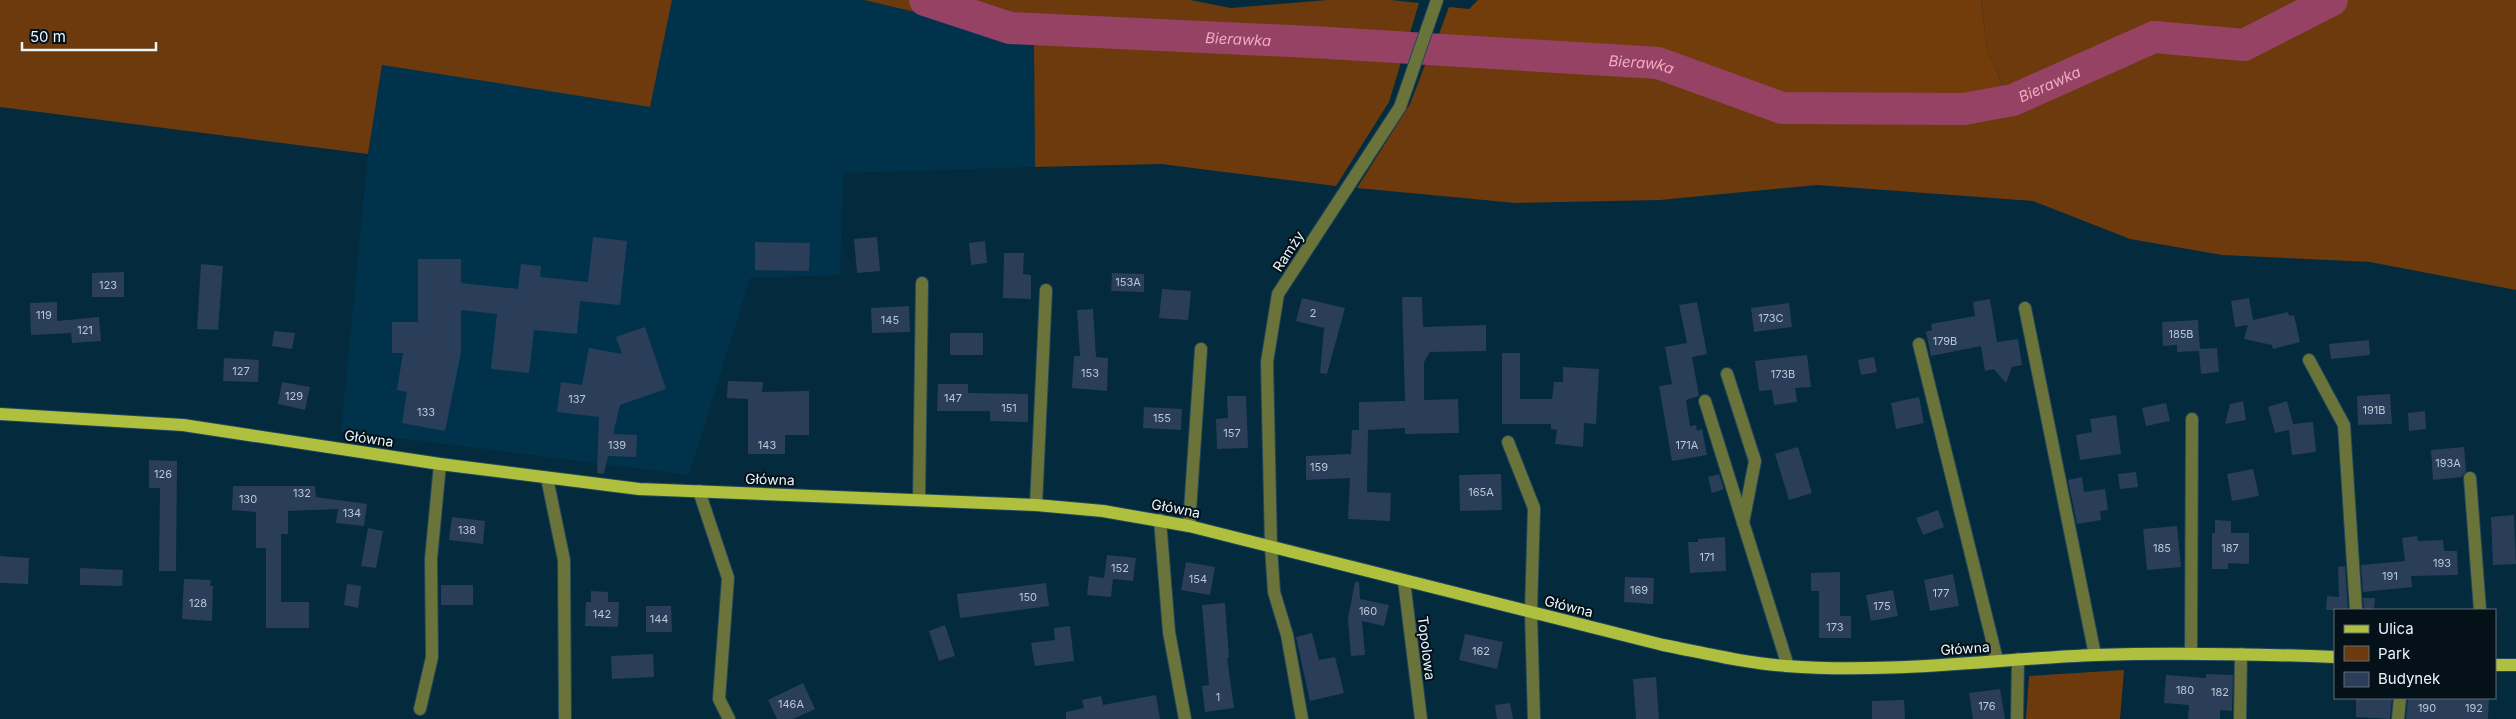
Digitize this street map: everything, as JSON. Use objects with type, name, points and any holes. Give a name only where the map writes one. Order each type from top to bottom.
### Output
[{"type":"main road","name":"Główna","points":[[0,414],[183,426],[440,464],[639,489],[1036,505],[1103,511],[1189,526],[1663,645],[1743,661],[1788,666],[1903,667],[1997,660],[2191,652],[2334,657]]},
{"type":"main road","points":[[2496,665],[2516,666]]},
{"type":"street","name":"Ramży","points":[[1302,719],[1287,636],[1274,592],[1271,547],[1267,362],[1278,294],[1400,107],[1437,0]]},
{"type":"street","points":[[919,500],[922,283]]},
{"type":"street","points":[[1036,505],[1046,290]]},
{"type":"street","points":[[2025,308],[2095,655]]},
{"type":"street","points":[[1919,344],[1997,660]]},
{"type":"street","points":[[1189,526],[1202,348]]},
{"type":"street","points":[[2309,360],[2344,425],[2356,609]]},
{"type":"street","points":[[1727,374],[1755,461],[1742,523]]},
{"type":"street","points":[[1704,401],[1788,666]]},
{"type":"street","points":[[2191,652],[2192,419]]},
{"type":"street","points":[[1508,442],[1534,508],[1531,612],[1534,719]]},
{"type":"street","points":[[420,709],[432,657],[431,558],[440,464]]},
{"type":"street","points":[[547,478],[564,560],[565,719]]},
{"type":"street","points":[[2470,478],[2480,609]]},
{"type":"street","points":[[699,491],[728,578],[719,699],[729,719]]},
{"type":"street","points":[[1160,520],[1169,632],[1185,719]]},
{"type":"street","name":"Topolowa","points":[[1404,581],[1421,719]]},
{"type":"street","points":[[2240,719],[2241,654]]},
{"type":"street","points":[[2017,719],[2018,659]]},
{"type":"street","points":[[2398,719],[2400,699]]},
{"type":"shaded area","points":[[672,0],[864,0],[1034,40],[1035,167],[843,173],[840,275],[750,278],[689,475],[341,431],[368,154],[382,65],[650,107]]},
{"type":"shaded area","points":[[1478,0],[1981,0],[1987,49],[2007,96],[1971,100],[1786,100],[1662,57],[1433,50],[1449,7],[1469,9]]},
{"type":"green space","points":[[0,0],[672,0],[650,107],[382,65],[368,154],[0,107]]},
{"type":"green space","points":[[864,0],[1190,0],[1231,8],[1327,0],[1391,0],[1419,3],[1389,102],[1336,186],[1161,164],[1035,167],[1034,40]]},
{"type":"green space","points":[[1981,0],[2516,0],[2516,290],[2370,262],[2222,255],[2130,239],[2033,201],[1817,185],[1660,200],[1516,203],[1357,188],[1410,104],[1430,52],[1656,66],[1748,100],[1790,112],[1964,114],[2008,105],[2043,90],[2007,96],[1987,49]]},
{"type":"green space","points":[[2124,670],[2120,719],[2026,719],[2029,676]]},
{"type":"building","points":[[593,237],[627,241],[620,305],[580,301],[577,334],[534,330],[529,373],[491,369],[497,314],[461,310],[461,352],[445,431],[402,423],[407,392],[397,390],[403,353],[392,353],[392,322],[418,322],[418,259],[461,259],[461,283],[518,289],[521,264],[541,266],[540,277],[588,282]]},
{"type":"building","points":[[877,237],[880,271],[857,273],[854,239]]},
{"type":"building","points":[[985,241],[987,263],[971,265],[969,243]]},
{"type":"building","points":[[755,242],[810,243],[809,271],[755,270]]},
{"type":"building","points":[[1004,253],[1024,253],[1023,274],[1031,275],[1031,299],[1003,298]]},
{"type":"building","points":[[201,264],[223,266],[218,330],[197,329]]},
{"type":"building","points":[[124,272],[124,297],[92,297],[92,273]]},
{"type":"building","points":[[1112,273],[1144,274],[1144,292],[1111,291]]},
{"type":"building","points":[[1162,289],[1191,291],[1188,320],[1159,318]]},
{"type":"building","points":[[1402,297],[1422,297],[1423,327],[1486,325],[1486,351],[1430,352],[1424,362],[1424,400],[1458,399],[1459,433],[1405,434],[1405,428],[1368,430],[1367,492],[1391,493],[1390,521],[1348,519],[1350,478],[1306,480],[1306,456],[1351,454],[1352,430],[1359,430],[1359,402],[1405,401]]},
{"type":"building","points":[[1302,298],[1345,308],[1327,374],[1320,373],[1324,328],[1296,321]]},
{"type":"building","points":[[2249,298],[2253,320],[2288,312],[2289,316],[2294,315],[2300,342],[2273,349],[2272,345],[2244,339],[2248,325],[2235,327],[2231,301]]},
{"type":"building","points":[[1990,299],[1997,342],[2018,339],[2022,365],[2012,367],[2006,383],[1994,369],[1985,371],[1981,346],[1931,356],[1926,332],[1932,330],[1931,324],[1975,316],[1973,302]]},
{"type":"building","points":[[57,302],[57,321],[99,317],[101,341],[72,343],[71,333],[31,335],[30,303]]},
{"type":"building","points":[[1697,302],[1707,354],[1692,357],[1699,396],[1686,400],[1690,426],[1696,425],[1697,431],[1702,429],[1707,455],[1672,461],[1659,386],[1672,384],[1665,347],[1687,343],[1679,305]]},
{"type":"building","points":[[1789,303],[1792,327],[1754,332],[1751,308]]},
{"type":"building","points":[[909,306],[910,332],[872,333],[871,308]]},
{"type":"building","points":[[1093,309],[1096,357],[1108,358],[1107,391],[1072,388],[1074,356],[1080,356],[1077,310]]},
{"type":"building","points":[[2198,320],[2200,349],[2217,348],[2219,372],[2201,374],[2199,351],[2177,352],[2177,345],[2163,346],[2162,322]]},
{"type":"building","points":[[645,327],[666,389],[620,405],[613,434],[637,435],[636,457],[608,456],[604,474],[597,473],[599,417],[557,412],[561,382],[582,385],[589,348],[622,354],[616,337]]},
{"type":"building","points":[[274,331],[295,333],[292,349],[272,346]]},
{"type":"building","points":[[950,333],[983,333],[983,355],[950,355]]},
{"type":"building","points":[[2369,340],[2370,355],[2331,359],[2329,344]]},
{"type":"building","points":[[1502,353],[1520,353],[1520,399],[1552,399],[1554,382],[1563,382],[1563,367],[1599,369],[1596,424],[1584,423],[1583,447],[1555,444],[1557,430],[1551,429],[1551,424],[1502,424]]},
{"type":"building","points":[[1807,355],[1811,387],[1795,388],[1797,402],[1774,405],[1772,390],[1759,391],[1755,361]]},
{"type":"building","points":[[1874,357],[1877,372],[1861,375],[1858,360]]},
{"type":"building","points":[[224,358],[259,360],[258,382],[223,381]]},
{"type":"building","points":[[728,381],[763,382],[762,392],[809,391],[809,435],[785,435],[785,454],[748,454],[748,399],[727,398]]},
{"type":"building","points":[[282,382],[310,387],[305,410],[278,404]]},
{"type":"building","points":[[938,384],[968,384],[968,393],[1028,394],[1028,422],[990,421],[990,411],[937,411]]},
{"type":"building","points":[[2390,394],[2392,424],[2358,425],[2357,396]]},
{"type":"building","points":[[1227,396],[1246,396],[1248,448],[1217,449],[1216,419],[1228,418]]},
{"type":"building","points":[[1919,397],[1924,423],[1896,429],[1891,403]]},
{"type":"building","points":[[2243,401],[2246,420],[2225,424],[2230,404]]},
{"type":"building","points":[[2287,401],[2293,424],[2313,422],[2316,452],[2292,455],[2289,430],[2275,433],[2268,407]]},
{"type":"building","points":[[2166,403],[2170,421],[2146,426],[2142,408]]},
{"type":"building","points":[[1144,407],[1182,409],[1181,430],[1143,428]]},
{"type":"building","points":[[2425,411],[2426,429],[2409,431],[2408,413]]},
{"type":"building","points":[[2116,415],[2121,454],[2080,460],[2076,435],[2092,432],[2090,419]]},
{"type":"building","points":[[1798,447],[1812,493],[1789,500],[1775,454]]},
{"type":"building","points":[[2464,447],[2466,471],[2462,477],[2433,480],[2431,450]]},
{"type":"building","points":[[149,460],[177,461],[176,571],[159,571],[160,488],[149,488]]},
{"type":"building","points":[[2253,469],[2259,496],[2232,501],[2227,474]]},
{"type":"building","points":[[2136,472],[2138,487],[2120,489],[2118,474]]},
{"type":"building","points":[[1501,474],[1502,510],[1460,511],[1459,475]]},
{"type":"building","points":[[1719,474],[1724,489],[1712,493],[1708,477]]},
{"type":"building","points":[[2082,477],[2084,492],[2105,489],[2108,510],[2100,511],[2101,520],[2077,524],[2068,480]]},
{"type":"building","points":[[233,486],[315,486],[316,497],[367,504],[364,526],[336,523],[338,509],[288,511],[288,534],[281,534],[281,602],[309,602],[309,628],[266,628],[266,548],[256,548],[256,512],[232,510]]},
{"type":"building","points":[[1938,510],[1944,527],[1923,535],[1916,518]]},
{"type":"building","points":[[2514,515],[2516,564],[2493,565],[2491,517]]},
{"type":"building","points":[[452,517],[485,521],[483,544],[449,540]]},
{"type":"building","points":[[2215,520],[2231,521],[2231,533],[2249,533],[2249,564],[2228,563],[2228,569],[2212,569],[2212,533],[2215,533]]},
{"type":"building","points":[[2177,526],[2181,567],[2147,570],[2143,529]]},
{"type":"building","points":[[368,528],[383,531],[376,568],[361,566]]},
{"type":"building","points":[[2417,536],[2418,541],[2443,540],[2444,551],[2457,551],[2458,575],[2411,576],[2412,587],[2363,592],[2361,565],[2405,561],[2402,538]]},
{"type":"building","points":[[1725,537],[1726,571],[1690,573],[1688,542],[1698,542],[1698,539]]},
{"type":"building","points":[[1107,555],[1136,558],[1133,581],[1113,579],[1111,597],[1087,595],[1089,576],[1104,578]]},
{"type":"building","points":[[0,556],[29,558],[28,584],[0,583]]},
{"type":"building","points":[[1186,562],[1215,567],[1210,595],[1181,590]]},
{"type":"building","points":[[2345,566],[2348,609],[2326,610],[2327,596],[2339,597],[2338,567]]},
{"type":"building","points":[[80,568],[123,570],[122,586],[80,585]]},
{"type":"building","points":[[1840,572],[1840,616],[1851,616],[1851,638],[1819,638],[1819,591],[1811,591],[1811,573]]},
{"type":"building","points":[[1953,574],[1959,606],[1930,611],[1924,580]]},
{"type":"building","points":[[1625,577],[1654,578],[1653,604],[1624,602]]},
{"type":"building","points":[[184,579],[211,580],[210,586],[213,586],[212,621],[182,619]]},
{"type":"building","points":[[1355,582],[1359,582],[1360,599],[1389,605],[1384,626],[1362,621],[1365,655],[1351,656],[1348,618]]},
{"type":"building","points":[[1046,583],[1049,606],[960,618],[957,594]]},
{"type":"building","points":[[347,584],[361,586],[358,608],[344,605]]},
{"type":"building","points":[[441,585],[473,585],[473,605],[441,605]]},
{"type":"building","points":[[1893,590],[1898,616],[1871,621],[1866,595]]},
{"type":"building","points":[[591,591],[608,592],[608,602],[619,602],[618,627],[585,626],[586,602],[591,602]]},
{"type":"building","points":[[2363,598],[2375,598],[2374,609],[2364,609]]},
{"type":"building","points":[[1225,603],[1229,658],[1227,658],[1234,708],[1205,712],[1202,686],[1209,685],[1202,605]]},
{"type":"building","points":[[646,606],[671,606],[672,632],[646,632]]},
{"type":"building","points":[[945,625],[955,656],[939,661],[929,631]]},
{"type":"building","points":[[1070,626],[1074,661],[1035,666],[1031,643],[1055,640],[1054,628]]},
{"type":"building","points":[[1312,633],[1319,660],[1335,657],[1344,693],[1310,701],[1296,637]]},
{"type":"building","points":[[1465,634],[1503,642],[1497,669],[1459,660]]},
{"type":"building","points":[[653,654],[654,677],[612,679],[611,656]]},
{"type":"building","points":[[2206,674],[2233,675],[2232,711],[2220,710],[2220,719],[2188,719],[2189,705],[2164,703],[2166,675],[2206,678]]},
{"type":"building","points":[[1656,677],[1659,719],[1636,719],[1633,679]]},
{"type":"building","points":[[803,683],[815,709],[793,719],[777,719],[768,700]]},
{"type":"building","points":[[2000,689],[2005,719],[1973,719],[1969,693]]},
{"type":"building","points":[[1156,695],[1160,719],[1066,719],[1066,712],[1084,708],[1082,700],[1101,696],[1103,705]]},
{"type":"building","points":[[2356,699],[2392,699],[2390,719],[2356,717]]},
{"type":"building","points":[[2408,699],[2489,699],[2488,719],[2406,719]]},
{"type":"building","points":[[1904,700],[1905,719],[1872,719],[1872,701]]},
{"type":"building","points":[[1510,703],[1513,719],[1497,719],[1495,705]]},
{"type":"waterway","name":"Bierawka","points":[[925,0],[1010,28],[1312,42],[1658,63],[1782,108],[1964,109],[2013,100],[2154,37],[2244,45],[2332,0]]}]
